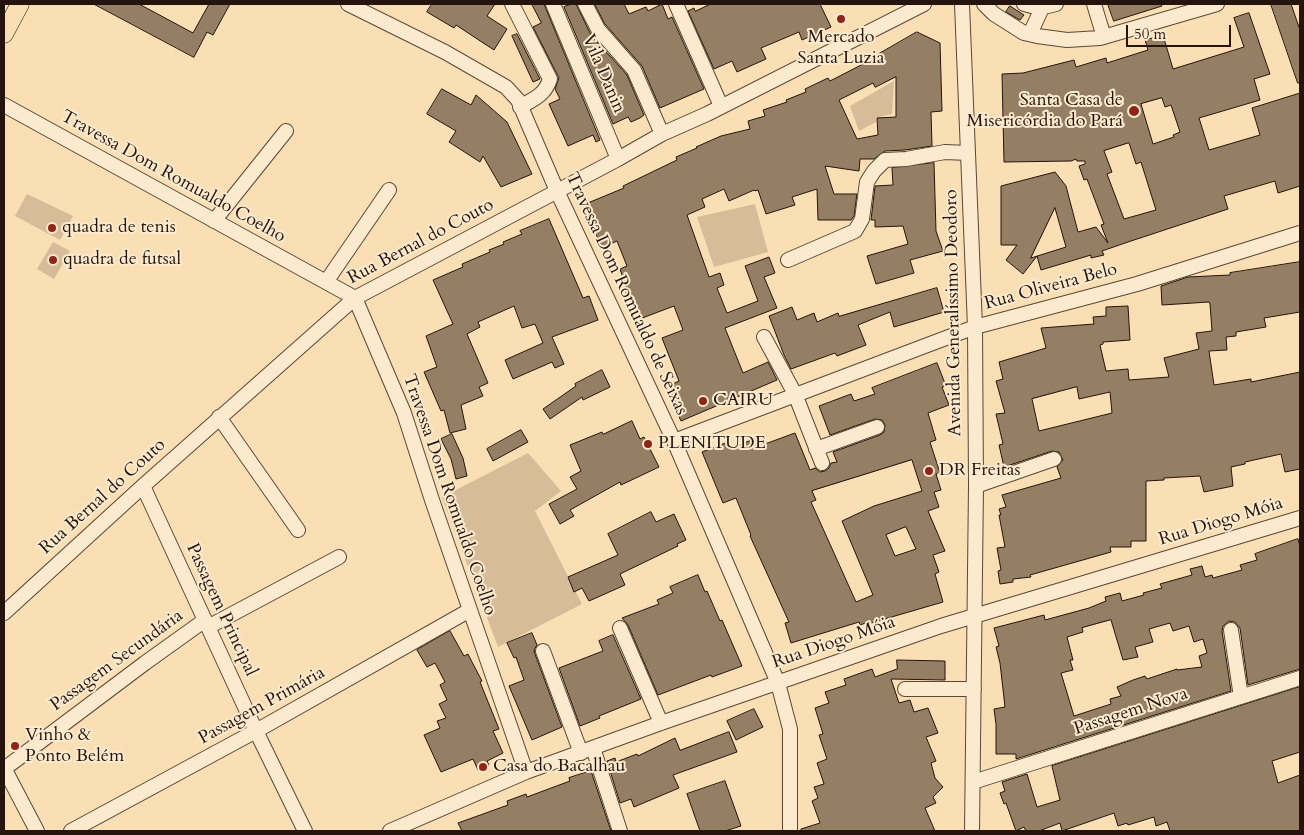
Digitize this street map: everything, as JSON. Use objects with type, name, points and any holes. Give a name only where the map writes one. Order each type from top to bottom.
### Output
[{"type":"main road","points":[[4,34],[20,4]]},
{"type":"street","name":"Travessa Dom Romualdo de Seixas","points":[[348,4],[444,52],[506,87],[518,100],[557,191],[674,441],[778,683],[790,729],[790,831]]},
{"type":"street","points":[[512,4],[550,79],[547,89],[542,95],[520,108]]},
{"type":"street","name":"Vila Danin","points":[[553,4],[618,159]]},
{"type":"street","points":[[585,4],[598,29],[634,70],[662,134]]},
{"type":"street","points":[[676,4],[721,106]]},
{"type":"street","name":"Rua Bernal do Couto","points":[[4,613],[142,486],[355,298],[662,134],[924,4]]},
{"type":"street","name":"Avenida Generalíssimo Deodoro","points":[[962,4],[975,327],[976,486],[972,831]]},
{"type":"street","points":[[984,4],[994,14],[1024,32],[1067,40],[1104,37],[1217,4]]},
{"type":"street","points":[[1024,4],[1042,8],[1056,4]]},
{"type":"street","points":[[1094,4],[1104,37]]},
{"type":"street","points":[[1030,34],[1042,8]]},
{"type":"street","name":"Travessa Dom Romualdo Coelho","points":[[4,105],[355,298],[404,413],[526,772]]},
{"type":"street","points":[[214,221],[286,131]]},
{"type":"street","points":[[788,260],[855,231],[862,218],[867,182],[874,171],[885,160],[906,159],[945,152],[968,153]]},
{"type":"street","points":[[326,282],[389,190]]},
{"type":"street","name":"Rua Oliveira Belo","points":[[674,441],[975,327],[1137,284],[1300,233]]},
{"type":"street","points":[[764,337],[795,394],[822,463]]},
{"type":"street","points":[[219,417],[298,530]]},
{"type":"street","points":[[816,450],[877,427]]},
{"type":"street","points":[[976,486],[1054,459]]},
{"type":"street","name":"Passagem Principal","points":[[142,486],[256,731],[305,831]]},
{"type":"street","name":"Rua Diogo Móia","points":[[390,831],[526,772],[941,626],[1300,518]]},
{"type":"street","name":"Passagem Secundária","points":[[4,769],[145,663],[206,623],[339,557]]},
{"type":"street","name":"Passagem Primária","points":[[71,831],[256,731],[470,610]]},
{"type":"street","points":[[620,628],[661,723]]},
{"type":"street","points":[[1230,630],[1241,697]]},
{"type":"street","points":[[543,651],[587,750],[620,831]]},
{"type":"street","name":"Passagem Nova","points":[[973,782],[1300,678]]},
{"type":"street","points":[[905,689],[974,688]]},
{"type":"street","points":[[4,769],[37,831]]},
{"type":"shaded area","points":[[894,81],[892,114],[876,118],[876,122],[859,131],[850,106]]},
{"type":"shaded area","name":"quadra de tenis","points":[[27,194],[73,216],[60,240],[15,216]]},
{"type":"shaded area","points":[[755,204],[768,252],[714,267],[697,217]]},
{"type":"shaded area","name":"quadra de futsal","points":[[53,242],[70,251],[54,279],[37,269]]},
{"type":"shaded area","points":[[528,453],[561,491],[535,511],[582,604],[498,647],[442,497]]},
{"type":"building","points":[[94,4],[139,4],[193,33],[209,4],[230,4],[213,35],[207,32],[194,57]]},
{"type":"building","points":[[432,4],[495,4],[487,16],[507,29],[494,50],[456,25],[454,28],[427,12]]},
{"type":"building","points":[[532,4],[544,4],[600,140],[596,142],[593,135],[568,146],[549,104],[560,99],[555,89],[559,78],[533,27],[541,23]]},
{"type":"building","points":[[576,4],[591,35],[627,75],[644,115],[640,118],[631,122],[628,117],[613,124],[564,7]]},
{"type":"building","points":[[595,4],[624,4],[629,14],[646,7],[648,11],[662,4],[668,19],[672,17],[704,89],[660,108],[642,66],[605,24]]},
{"type":"building","points":[[711,4],[820,4],[831,27],[802,40],[799,32],[761,48],[766,59],[737,72],[732,61],[714,69],[688,11],[694,8],[695,11]]},
{"type":"building","points":[[1108,4],[1161,4],[1162,6],[1114,21]]},
{"type":"building","points":[[1271,4],[1291,4],[1300,30],[1300,83],[1298,83]]},
{"type":"building","points":[[1010,6],[1024,15],[1020,20],[1006,12]]},
{"type":"building","points":[[1249,13],[1270,74],[1254,79],[1260,100],[1199,118],[1209,150],[1260,135],[1252,108],[1300,93],[1300,186],[1278,193],[1275,181],[1224,196],[1228,209],[1102,251],[1104,255],[1091,258],[1091,255],[1041,270],[1037,256],[1023,274],[1006,260],[1017,245],[1001,245],[1001,186],[1055,172],[1066,186],[1078,232],[1096,227],[1108,243],[1101,225],[1104,224],[1087,179],[1084,180],[1079,166],[1085,164],[1085,161],[1077,161],[1076,159],[1071,161],[1004,162],[1002,74],[1023,73],[1074,60],[1076,67],[1106,58],[1107,63],[1148,50],[1145,40],[1163,35],[1173,69],[1244,47],[1234,18]],"holes":[[[1162,98],[1165,107],[1171,105],[1180,132],[1173,135],[1174,137],[1153,144],[1141,104]],[[1129,143],[1136,164],[1141,162],[1156,210],[1124,219],[1107,174],[1112,172],[1104,151]],[[1055,208],[1066,247],[1031,258]]]},
{"type":"building","points":[[917,32],[940,43],[942,111],[931,112],[932,146],[885,151],[874,159],[860,159],[859,171],[825,166],[834,194],[857,194],[854,216],[851,220],[818,220],[817,189],[792,197],[795,205],[766,214],[758,190],[729,201],[724,189],[702,199],[705,207],[687,215],[709,277],[720,273],[724,285],[717,288],[727,313],[758,301],[745,266],[769,257],[775,273],[764,277],[777,308],[725,328],[743,373],[768,362],[777,380],[681,421],[666,387],[679,381],[662,338],[683,330],[674,306],[637,320],[625,290],[627,289],[620,269],[627,266],[617,241],[602,248],[583,205],[624,188],[623,186],[677,160],[676,157],[696,147],[721,136],[750,129],[748,121],[765,116],[763,110],[787,102],[786,100],[806,92],[805,89],[828,78],[830,81]],"holes":[[[896,77],[896,117],[877,118],[878,135],[857,139],[839,100],[873,83],[875,87]]]},
{"type":"building","points":[[517,34],[540,79],[533,82],[512,36]]},
{"type":"building","points":[[442,89],[471,105],[476,95],[507,122],[532,174],[501,187],[483,156],[480,162],[449,142],[456,131],[427,114]]},
{"type":"building","points":[[934,163],[936,231],[943,251],[910,260],[914,273],[876,284],[867,256],[908,244],[903,226],[875,227],[875,220],[871,220],[875,186],[893,185],[892,168]]},
{"type":"building","points":[[549,219],[583,298],[589,296],[598,320],[552,337],[564,364],[555,368],[552,362],[513,379],[505,360],[543,343],[535,324],[522,328],[514,306],[478,322],[480,327],[467,334],[488,383],[479,387],[483,396],[461,405],[466,429],[450,433],[444,410],[441,411],[424,372],[437,367],[426,336],[453,324],[433,280],[463,267],[462,264],[490,252],[489,250],[504,244],[503,242],[522,234],[520,231]]},
{"type":"building","points":[[1300,262],[1300,312],[1264,318],[1266,327],[1236,332],[1236,336],[1226,337],[1227,350],[1209,351],[1214,385],[1251,379],[1251,382],[1300,372],[1300,469],[1285,472],[1281,454],[1231,467],[1233,486],[1204,492],[1200,476],[1146,481],[1146,541],[1131,541],[1131,547],[1110,547],[1111,552],[1030,575],[1031,577],[1013,579],[1013,582],[1000,584],[998,571],[1001,570],[997,548],[1005,547],[999,509],[1006,507],[1002,495],[1061,478],[1057,467],[1063,460],[1059,452],[1052,451],[1004,467],[999,445],[1003,444],[996,414],[1005,413],[996,381],[1003,379],[999,362],[1046,348],[1041,328],[1094,324],[1093,317],[1106,316],[1106,307],[1128,306],[1130,340],[1103,342],[1100,345],[1106,371],[1128,369],[1129,380],[1169,377],[1164,358],[1199,349],[1196,333],[1212,331],[1210,304],[1209,302],[1162,305],[1161,286],[1188,277],[1230,275],[1230,273]],"holes":[[[1077,387],[1079,399],[1110,392],[1112,413],[1039,431],[1032,399]]]},
{"type":"building","points":[[937,288],[944,312],[894,327],[890,312],[858,325],[866,345],[837,356],[835,353],[791,369],[769,316],[792,307],[797,320],[814,313],[817,322],[838,313],[839,316]]},
{"type":"building","points":[[937,363],[946,386],[942,387],[949,405],[928,413],[936,440],[930,442],[940,473],[936,474],[941,490],[934,492],[939,507],[928,511],[945,551],[933,555],[939,572],[935,574],[943,602],[871,623],[871,621],[860,625],[859,622],[791,643],[785,623],[789,622],[750,536],[736,498],[723,503],[702,452],[728,442],[731,448],[762,436],[765,444],[795,433],[810,470],[815,468],[820,472],[825,471],[831,463],[837,462],[833,452],[880,435],[884,432],[885,425],[882,420],[875,419],[830,435],[819,406],[851,394],[854,401],[875,394],[872,388]],"holes":[[[912,460],[922,491],[874,506],[842,521],[873,595],[856,602],[811,502],[816,500],[812,491]],[[906,527],[916,549],[895,556],[886,535]]]},
{"type":"building","points":[[602,370],[610,387],[583,400],[582,397],[550,419],[543,409],[576,386],[575,384]]},
{"type":"building","points":[[632,421],[640,439],[644,437],[659,467],[621,485],[620,482],[570,510],[574,516],[560,524],[549,504],[577,489],[570,477],[581,471],[570,445],[602,432],[603,434]]},
{"type":"building","points":[[521,430],[528,442],[493,461],[487,449]]},
{"type":"building","points":[[452,434],[463,458],[467,476],[456,479],[451,459],[441,439]]},
{"type":"building","points":[[651,512],[656,522],[674,514],[686,540],[677,544],[678,546],[620,574],[625,585],[589,601],[582,588],[574,592],[568,577],[618,555],[608,534]]},
{"type":"building","points":[[1298,539],[1300,546],[1300,669],[1248,685],[1240,628],[1235,622],[1229,621],[1223,626],[1222,631],[1231,691],[1016,759],[1016,754],[996,754],[994,709],[1005,707],[1000,663],[996,647],[999,646],[994,628],[1044,615],[1045,620],[1089,608],[1106,601],[1105,597],[1120,593],[1122,601],[1144,595],[1143,593],[1162,588],[1160,584],[1192,575],[1190,569],[1202,566],[1205,577],[1212,575],[1213,578],[1242,570],[1240,565],[1257,560],[1255,554]],"holes":[[[1111,620],[1123,660],[1138,657],[1135,647],[1153,642],[1149,629],[1170,623],[1173,631],[1189,626],[1194,642],[1203,639],[1207,653],[1199,656],[1202,667],[1177,669],[1147,679],[1145,676],[1133,680],[1117,687],[1121,696],[1110,699],[1111,704],[1074,716],[1061,673],[1073,670],[1070,660],[1073,660],[1067,637],[1083,632],[1082,628]]]},
{"type":"building","points":[[698,575],[720,621],[722,620],[742,666],[712,677],[711,675],[658,695],[628,625],[622,618],[659,604],[657,600],[673,593],[670,587]]},
{"type":"building","points":[[450,631],[464,656],[468,654],[482,681],[480,682],[499,729],[493,731],[503,753],[487,761],[489,765],[478,770],[473,759],[441,772],[424,735],[440,728],[437,721],[446,718],[439,704],[447,700],[440,685],[445,682],[435,663],[427,667],[417,650]]},
{"type":"building","points":[[532,633],[537,645],[534,650],[535,654],[562,727],[532,740],[509,686],[524,680],[516,657],[514,658],[507,643]]},
{"type":"building","points":[[613,635],[641,699],[580,726],[559,668],[603,651],[599,641]]},
{"type":"building","points":[[897,660],[945,661],[945,680],[891,679],[899,703],[910,700],[914,712],[928,708],[938,733],[926,737],[936,761],[931,763],[935,778],[943,787],[933,797],[936,803],[925,808],[935,831],[801,831],[801,829],[820,823],[812,801],[818,798],[814,787],[824,784],[817,763],[827,759],[819,735],[823,734],[815,708],[829,703],[825,692],[846,685],[844,679],[872,669],[875,677],[897,669]]},
{"type":"building","points":[[1300,687],[1300,752],[1272,761],[1278,783],[1300,775],[1300,831],[1170,831],[1167,822],[1156,826],[1154,817],[1118,826],[1114,813],[1062,831],[1060,823],[1039,831],[1026,831],[1024,827],[1016,831],[1006,803],[1004,804],[1000,793],[1005,791],[1002,782],[1027,774],[1037,807],[1060,800],[1052,766]]},
{"type":"building","points":[[754,709],[763,727],[736,740],[727,721]]},
{"type":"building","points":[[729,732],[737,752],[673,775],[679,788],[634,807],[631,799],[620,803],[607,761],[615,758],[616,762],[637,754],[638,756],[675,738],[680,750]]},
{"type":"building","points":[[591,771],[611,831],[462,831],[458,823],[508,805],[507,801],[526,794],[527,797],[570,781],[569,778]]},
{"type":"building","points":[[725,781],[741,826],[725,831],[700,831],[687,794]]},
{"type":"place","name":"Mercado Santa Luzia","points":[[841,19]]},
{"type":"place","name":"Santa Casa de Misericórdia do Pará","points":[[1134,111]]},
{"type":"place","name":"quadra de tenis","points":[[52,228]]},
{"type":"place","name":"quadra de futsal","points":[[53,260]]},
{"type":"place","name":"CAIRU","points":[[703,401]]},
{"type":"place","name":"PLENITUDE","points":[[648,444]]},
{"type":"place","name":"DR Freitas","points":[[929,471]]},
{"type":"place","name":"Vinho & Ponto Belém","points":[[15,746]]},
{"type":"place","name":"Casa do Bacalhau","points":[[483,767]]}]
